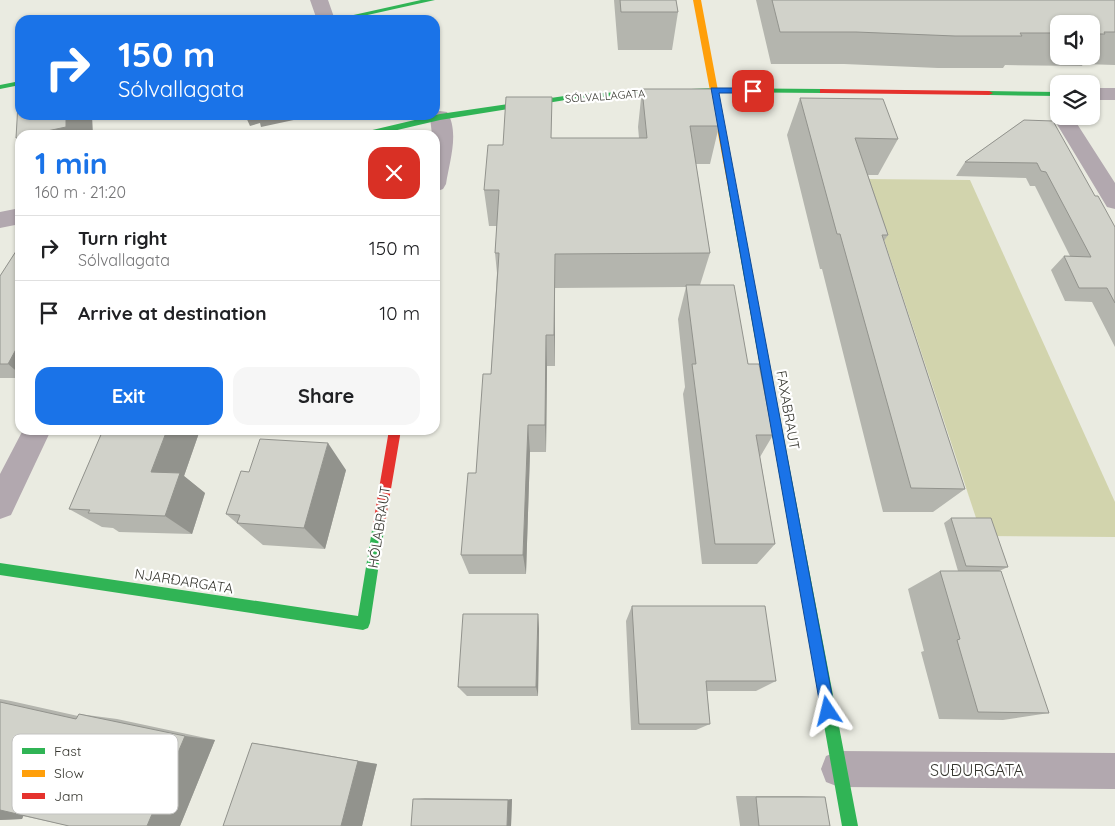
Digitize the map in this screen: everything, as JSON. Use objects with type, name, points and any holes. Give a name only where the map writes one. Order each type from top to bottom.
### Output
[{"type":"street","points":[[319,0],[324,15]]},
{"type":"street","points":[[359,15],[431,0]]},
{"type":"street","name":"FAXABRAUT","points":[[696,0],[850,826]]},
{"type":"street","points":[[0,87],[15,84]]},
{"type":"street","name":"SÓLVALLAGATA","points":[[440,117],[578,96],[714,90],[1050,94]]},
{"type":"street","points":[[1100,94],[1115,94]]},
{"type":"street","points":[[440,117],[443,137],[440,155]]},
{"type":"street","name":"SÓLVALLAGATA","points":[[385,130],[427,120]]},
{"type":"street","points":[[1068,125],[1115,201]]},
{"type":"street","points":[[0,220],[15,217]]},
{"type":"street","points":[[0,505],[35,435]]},
{"type":"street","name":"HÓLABRAUT","points":[[363,623],[394,435]]},
{"type":"street","name":"NJARÐARGATA","points":[[0,569],[363,623]]},
{"type":"street","name":"SUÐURGATA","points":[[839,769],[1115,771]]},
{"type":"green space","points":[[864,179],[970,180],[1115,502],[1115,537],[982,536]]},
{"type":"building","points":[[620,0],[676,0],[678,12],[621,12]]},
{"type":"building","points":[[772,0],[1115,0],[1115,32],[1104,32],[1105,34],[1100,34],[1100,15],[1050,15],[1050,33],[1020,33],[1022,36],[780,32]]},
{"type":"building","points":[[642,89],[712,89],[719,126],[690,126],[710,253],[555,254],[554,335],[546,335],[545,425],[528,425],[523,555],[461,555],[468,473],[476,473],[483,374],[491,374],[499,253],[495,253],[499,190],[484,190],[488,145],[503,145],[506,97],[552,97],[551,138],[647,138]]},
{"type":"building","points":[[800,98],[883,99],[898,139],[855,138],[888,235],[882,235],[965,489],[911,488],[840,234],[837,234]]},
{"type":"building","points":[[17,120],[66,120],[66,127],[52,130],[16,130]]},
{"type":"building","points":[[1024,120],[1050,121],[1050,125],[1055,125],[1095,196],[1098,196],[1115,227],[1115,303],[1107,288],[1079,288],[1064,256],[1091,257],[1046,172],[1041,171],[1037,163],[965,162]]},
{"type":"building","points":[[15,253],[15,351],[8,364],[0,364],[0,276]]},
{"type":"building","points":[[686,285],[734,285],[748,364],[759,364],[773,435],[756,435],[775,544],[715,544],[692,364],[696,364]]},
{"type":"building","points":[[101,435],[165,435],[151,472],[180,473],[165,516],[88,513],[90,510],[69,509]]},
{"type":"building","points":[[260,439],[328,443],[304,528],[237,523],[240,515],[226,514],[241,471],[249,472]]},
{"type":"building","points":[[951,518],[991,518],[1008,567],[966,566]]},
{"type":"building","points":[[940,571],[1001,571],[1049,713],[978,712],[957,640],[960,639]]},
{"type":"building","points":[[632,606],[765,606],[776,681],[706,681],[710,724],[639,724]]},
{"type":"building","points":[[463,614],[538,614],[536,687],[458,687]]},
{"type":"building","points":[[0,702],[76,719],[79,714],[175,734],[12,734],[12,813],[0,810]]},
{"type":"building","points":[[178,735],[185,736],[178,753]]},
{"type":"building","points":[[252,743],[358,761],[341,826],[223,826]]},
{"type":"building","points":[[756,797],[825,797],[830,826],[759,826]]},
{"type":"building","points":[[413,799],[508,800],[507,826],[411,826]]},
{"type":"building","points":[[17,814],[152,814],[147,826],[69,826]]},
{"type":"traffic: fast","points":[[359,15],[431,0]]},
{"type":"traffic: fast","points":[[0,87],[15,84]]},
{"type":"traffic: fast","points":[[440,117],[578,96],[714,90],[823,91]]},
{"type":"traffic: fast","points":[[989,93],[1050,94]]},
{"type":"traffic: fast","points":[[385,130],[427,120]]},
{"type":"traffic: fast","points":[[732,187],[850,826]]},
{"type":"traffic: fast","points":[[0,569],[363,623],[379,524]]},
{"type":"traffic: slow","points":[[697,0],[732,187]]},
{"type":"traffic: jam","points":[[823,91],[989,93]]},
{"type":"traffic: jam","points":[[379,524],[394,435]]},
{"type":"route","points":[[753,91],[714,90],[828,711]]}]
